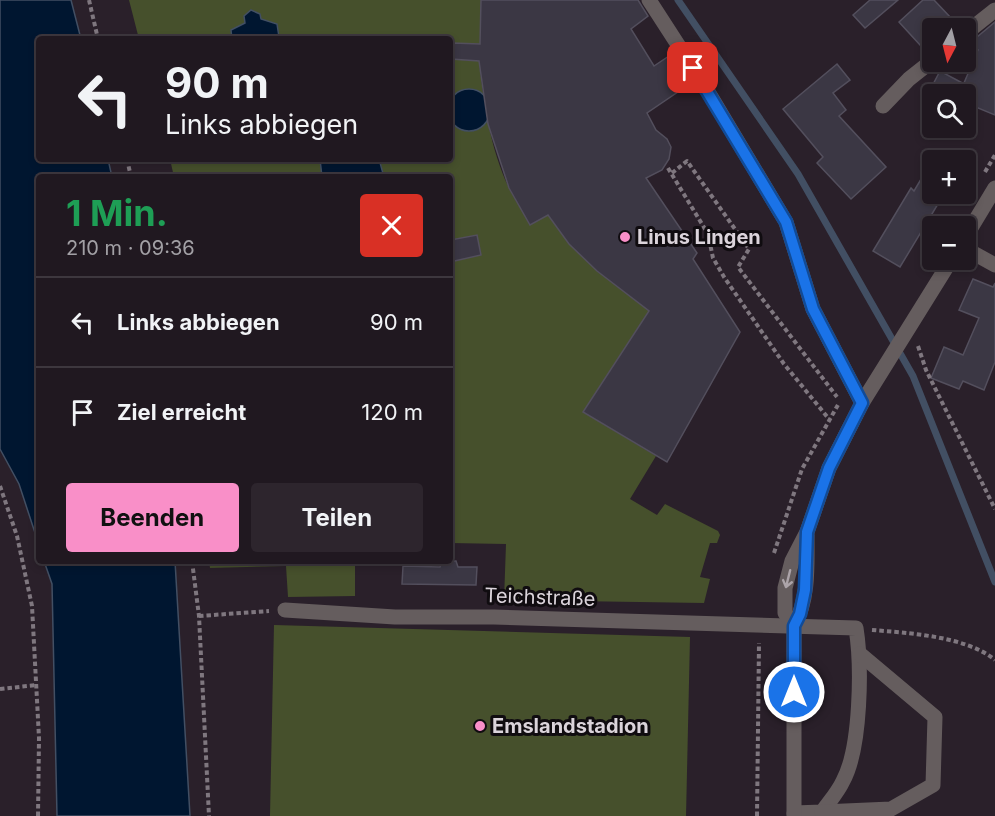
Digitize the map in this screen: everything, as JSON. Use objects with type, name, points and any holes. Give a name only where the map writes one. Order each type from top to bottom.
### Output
[{"type":"street","points":[[649,0],[704,85],[786,222],[813,309],[862,403]]},
{"type":"street","points":[[976,25],[995,10]]},
{"type":"street","points":[[883,106],[922,69]]},
{"type":"street","points":[[976,219],[995,188]]},
{"type":"street","points":[[976,255],[995,265]]},
{"type":"street","points":[[860,654],[935,717],[933,785],[891,809],[794,814],[794,626],[800,614],[805,590],[807,532],[829,468],[862,403],[945,270]]},
{"type":"street","name":"Teichstraße","points":[[285,610],[395,617],[494,617],[856,628]]},
{"type":"street","points":[[822,812],[844,780],[856,735],[860,654],[856,628]]},
{"type":"path","points":[[89,0],[97,36]]},
{"type":"path","points":[[672,173],[687,161],[749,249],[738,267],[841,401]]},
{"type":"path","points":[[668,168],[708,234],[713,258],[724,277],[784,364],[829,419]]},
{"type":"path","points":[[908,330],[995,509]]},
{"type":"path","points":[[0,486],[17,536],[32,606],[37,685],[38,816]]},
{"type":"path","points":[[192,564],[199,616],[208,816]]},
{"type":"path","points":[[199,616],[285,610]]},
{"type":"path","points":[[856,628],[926,635],[960,644],[995,660]]},
{"type":"path","points":[[0,689],[37,685]]},
{"type":"green space","points":[[129,0],[486,0],[480,21],[480,44],[453,43],[453,36],[138,36]]},
{"type":"green space","points":[[453,59],[479,61],[492,142],[502,173],[530,224],[548,215],[597,271],[649,311],[583,412],[656,456],[630,499],[657,515],[665,504],[718,531],[720,535],[717,543],[710,543],[700,577],[710,579],[704,603],[504,600],[506,544],[453,543],[453,174],[383,174],[380,162],[453,162]]},
{"type":"green space","points":[[171,162],[320,162],[322,174],[173,174]]},
{"type":"green space","points":[[209,564],[355,564],[355,596],[288,597],[286,566],[210,568]]},
{"type":"green space","name":"Emslandstadion","points":[[274,625],[690,637],[686,816],[270,816]]},
{"type":"water","points":[[0,0],[71,0],[80,36],[36,36],[36,162],[109,162],[111,174],[36,174],[36,536],[19,484],[0,449]]},
{"type":"water","points":[[251,10],[260,14],[261,19],[277,24],[279,36],[232,36],[231,30],[245,23],[244,16]]},
{"type":"water","points":[[469,89],[484,95],[490,110],[484,125],[469,131],[454,125],[454,95]]},
{"type":"water","points":[[320,162],[380,162],[383,174],[322,174]]},
{"type":"water","points":[[45,564],[175,564],[190,816],[57,816],[52,584]]},
{"type":"building","name":"Linus Lingen","points":[[481,0],[638,0],[648,16],[631,29],[654,66],[672,54],[691,83],[647,113],[656,130],[667,139],[671,147],[669,159],[662,170],[646,178],[697,253],[693,259],[740,332],[667,462],[583,412],[649,311],[597,271],[569,244],[548,215],[530,225],[509,188],[488,124],[479,61],[453,59],[453,43],[480,44]]},
{"type":"building","points":[[870,0],[898,0],[865,28],[853,15]]},
{"type":"building","points":[[923,0],[934,0],[951,18],[922,18],[922,43],[920,45],[899,22]]},
{"type":"building","points":[[995,22],[995,115],[976,107],[976,84],[964,83],[969,72],[976,72],[978,50],[976,38]]},
{"type":"building","points":[[837,64],[850,80],[833,93],[846,110],[839,116],[886,167],[851,199],[817,163],[823,157],[783,109]]},
{"type":"building","points":[[939,72],[964,84],[933,84]]},
{"type":"building","points":[[922,178],[922,204],[938,204],[931,216],[922,216],[922,230],[900,267],[873,251],[911,188],[914,191]]},
{"type":"building","points":[[477,235],[481,255],[453,261],[453,239]]},
{"type":"building","points":[[973,279],[993,287],[995,283],[995,362],[984,390],[963,381],[959,389],[931,378],[944,347],[963,355],[979,318],[959,310]]},
{"type":"building","points":[[453,561],[456,561],[458,567],[477,567],[476,585],[402,584],[403,566],[440,567],[441,564],[453,564]]},
{"type":"waterway","points":[[678,0],[798,174],[913,376],[995,582]]},
{"type":"place","name":"Linus Lingen","points":[[625,237]]},
{"type":"place","name":"Emslandstadion","points":[[480,726]]},
{"type":"route","points":[[693,68],[786,222],[813,309],[862,403],[829,468],[807,532],[805,590],[800,614],[794,626],[794,692]]}]
